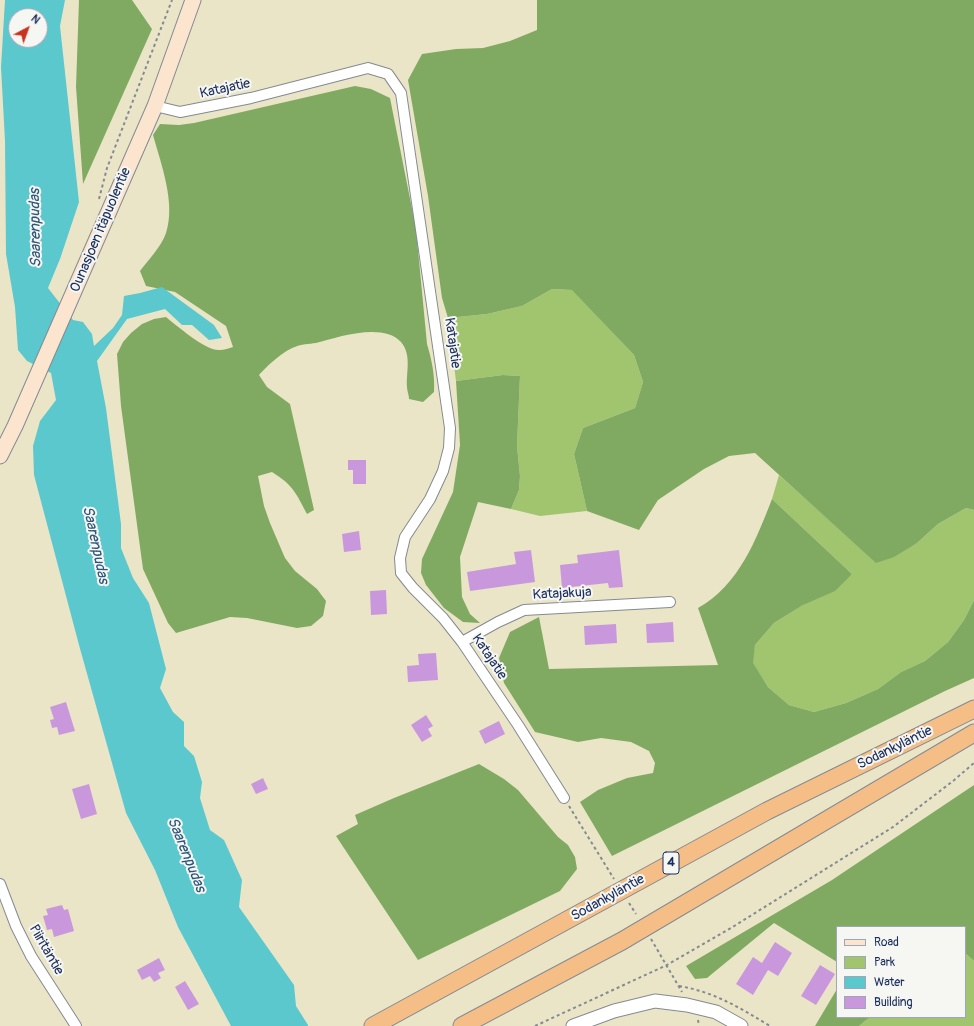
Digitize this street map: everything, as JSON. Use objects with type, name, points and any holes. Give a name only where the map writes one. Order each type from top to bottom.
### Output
[{"type":"highway","name":"Sodankyläntie","points":[[373,1026],[766,811],[974,709]]},
{"type":"highway","name":"Sodankyläntie","points":[[462,1026],[622,941],[974,733]]},
{"type":"main road","name":"Ounasjoen itäpuolentie","points":[[0,456],[15,426],[154,106],[193,0]]},
{"type":"street","name":"Katajatie","points":[[154,106],[180,112],[251,98],[368,68],[388,74],[401,93],[450,428],[449,448],[443,471],[430,499],[404,537],[400,558],[402,573],[413,588],[443,618],[462,642],[518,725],[564,798]]},
{"type":"street","name":"Katajakuja","points":[[462,642],[498,622],[524,610],[670,602]]},
{"type":"street","name":"Piiritäntie","points":[[0,884],[16,926],[31,956],[76,1026]]},
{"type":"street","points":[[573,1026],[614,1011],[655,1001],[688,1005],[716,1012],[742,1026]]},
{"type":"path","points":[[98,204],[107,168],[172,0]]},
{"type":"path","points":[[535,1026],[667,965],[731,928],[893,827],[974,763]]},
{"type":"path","points":[[564,798],[614,880]]},
{"type":"path","points":[[628,902],[636,914]]},
{"type":"path","points":[[648,935],[667,965],[688,1005],[698,1018],[699,1026]]},
{"type":"green space","points":[[79,0],[132,0],[152,29],[83,184],[76,87]]},
{"type":"green space","points":[[537,0],[974,0],[974,510],[966,508],[938,524],[917,543],[894,557],[876,563],[755,453],[729,456],[704,469],[658,500],[639,530],[587,511],[574,454],[583,428],[635,408],[643,382],[634,355],[572,290],[552,289],[522,306],[487,314],[448,318],[442,298],[428,196],[408,80],[422,54],[456,49],[483,48],[510,41],[537,30]]},
{"type":"green space","points":[[355,86],[371,89],[390,98],[416,229],[427,344],[433,368],[434,392],[423,402],[409,399],[407,387],[408,364],[406,352],[401,342],[393,336],[383,333],[360,333],[300,345],[280,355],[271,363],[259,375],[267,387],[290,404],[314,510],[307,514],[300,500],[289,485],[272,472],[258,476],[264,506],[285,558],[295,571],[317,589],[326,601],[323,616],[311,626],[297,628],[247,618],[230,617],[176,633],[168,623],[143,569],[121,406],[117,354],[123,342],[142,324],[154,319],[166,317],[207,347],[220,350],[233,347],[226,326],[175,292],[146,286],[140,271],[161,243],[166,233],[169,221],[166,184],[153,135],[160,124],[179,125],[194,123]]},
{"type":"green space","points":[[552,289],[573,290],[634,355],[643,382],[635,408],[583,428],[574,454],[587,511],[540,516],[511,509],[519,490],[520,476],[517,446],[520,376],[503,375],[456,381],[448,318],[487,314],[522,306]]},
{"type":"green space","points":[[503,375],[520,376],[517,446],[520,476],[519,490],[511,509],[478,502],[460,557],[462,597],[470,614],[480,623],[463,622],[444,608],[426,585],[421,573],[422,559],[453,492],[460,445],[456,381]]},
{"type":"green space","points":[[779,475],[876,562],[917,543],[938,524],[966,508],[974,510],[974,600],[964,620],[948,642],[925,661],[901,672],[878,689],[846,703],[814,712],[789,705],[768,687],[752,663],[755,645],[774,623],[852,574],[772,499]]},
{"type":"green space","points":[[772,499],[852,574],[835,591],[803,605],[774,623],[755,645],[753,663],[768,687],[789,705],[814,712],[846,703],[878,689],[901,672],[925,661],[948,642],[964,620],[974,600],[974,678],[612,856],[580,802],[598,790],[627,778],[653,773],[655,763],[649,751],[631,742],[601,738],[578,742],[535,732],[504,683],[499,658],[510,632],[539,617],[549,669],[718,665],[698,608],[725,587],[735,574],[752,545]]},
{"type":"green space","points":[[479,764],[504,779],[518,790],[558,837],[568,845],[575,857],[577,869],[560,891],[418,960],[336,836],[358,824],[355,815]]},
{"type":"green space","points":[[974,785],[974,961],[966,954],[966,926],[836,926],[836,961],[774,923],[707,978],[695,979],[686,966],[832,880]]},
{"type":"green space","points":[[966,954],[974,961],[974,1026],[859,1026],[869,1018],[966,1018]]},
{"type":"green space","points":[[836,991],[836,1018],[869,1018],[859,1026],[815,1026]]},
{"type":"water","name":"Saarenpudas","points":[[5,0],[65,0],[60,26],[79,202],[60,259],[48,288],[73,320],[83,322],[92,334],[94,346],[113,328],[122,315],[124,296],[162,287],[214,325],[222,338],[209,340],[192,325],[182,325],[165,309],[127,319],[97,361],[106,408],[121,524],[121,548],[133,578],[149,603],[166,669],[160,688],[173,712],[184,722],[184,746],[194,756],[202,782],[200,798],[210,830],[224,840],[242,880],[239,907],[294,985],[296,1006],[308,1026],[231,1026],[178,927],[155,870],[126,813],[79,645],[34,475],[33,446],[40,421],[56,400],[51,373],[27,361],[18,350],[15,307],[6,254],[5,141],[1,67]]},
{"type":"building","points":[[348,460],[366,460],[366,484],[353,484],[353,470],[348,470]]},
{"type":"building","points":[[359,531],[361,550],[344,552],[342,534]]},
{"type":"building","points":[[531,550],[535,582],[470,591],[467,572],[516,564],[514,552]]},
{"type":"building","points":[[619,550],[623,587],[609,588],[608,583],[562,588],[560,565],[578,563],[577,555]]},
{"type":"building","points":[[386,590],[387,614],[371,615],[370,591]]},
{"type":"building","points":[[673,622],[674,642],[647,643],[646,624]]},
{"type":"building","points":[[616,624],[617,643],[585,645],[584,626]]},
{"type":"building","points":[[436,653],[438,680],[408,682],[407,666],[419,665],[418,654]]},
{"type":"building","points":[[66,702],[75,731],[59,735],[57,727],[52,728],[50,720],[54,719],[50,707]]},
{"type":"building","points":[[426,715],[433,726],[428,729],[432,736],[422,742],[411,725]]},
{"type":"building","points":[[499,721],[505,734],[485,744],[479,731]]},
{"type":"building","points":[[263,778],[268,789],[256,794],[251,784]]},
{"type":"building","points":[[89,784],[97,814],[81,819],[72,789]]},
{"type":"building","points":[[62,905],[64,910],[68,909],[74,931],[54,937],[52,929],[47,930],[43,916],[48,915],[46,909]]},
{"type":"building","points":[[775,942],[792,953],[778,976],[768,970],[753,995],[736,984],[753,957],[762,963]]},
{"type":"building","points":[[159,958],[165,970],[158,973],[161,978],[154,982],[150,976],[142,980],[137,970]]},
{"type":"building","points":[[820,965],[835,974],[816,1005],[801,996]]},
{"type":"building","points":[[185,981],[199,1004],[188,1010],[175,987]]}]
